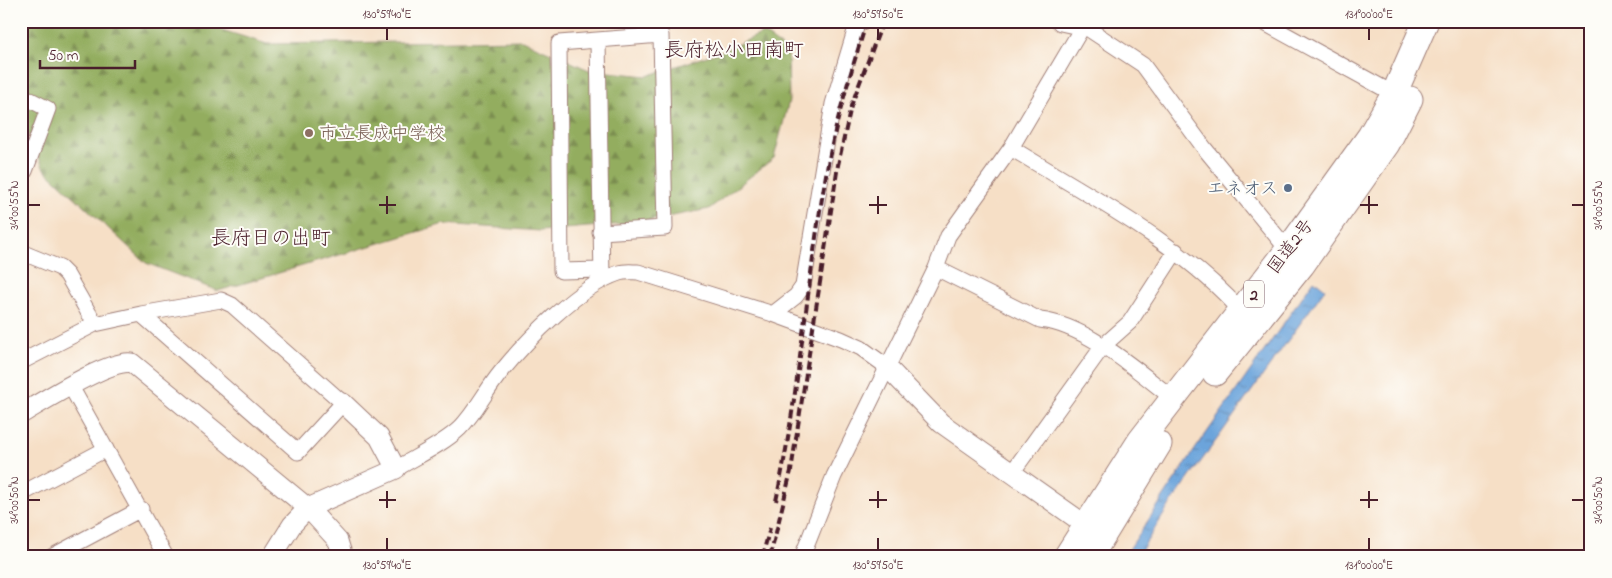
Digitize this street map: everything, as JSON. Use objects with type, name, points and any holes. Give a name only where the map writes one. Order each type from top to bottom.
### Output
[{"type":"highway","name":"国道2号","points":[[1092,540],[1140,441],[1241,311],[1295,258],[1394,94],[1426,21]]},
{"type":"highway","name":"国道2号","points":[[1066,557],[1092,540],[1150,456],[1295,258],[1387,144],[1444,21]]},
{"type":"street","points":[[773,314],[796,296],[803,286],[833,104],[858,21]]},
{"type":"street","points":[[1061,21],[1085,24],[1142,65],[1295,258]]},
{"type":"street","points":[[1261,21],[1394,94]]},
{"type":"street","points":[[802,557],[834,476],[886,366],[936,268],[948,236],[1012,148],[1085,24]]},
{"type":"street","points":[[600,232],[665,228],[661,34],[559,43],[561,271],[601,276],[638,272],[773,314],[861,348],[886,366],[941,423],[1011,474],[1092,540]]},
{"type":"street","points":[[598,41],[601,276]]},
{"type":"street","points":[[21,95],[48,109],[25,171],[21,169]]},
{"type":"street","points":[[1012,148],[1176,251],[1229,297],[1241,311]]},
{"type":"street","points":[[1011,474],[1103,346],[1130,322],[1176,251]]},
{"type":"street","points":[[21,252],[60,268],[67,275],[94,324]]},
{"type":"street","points":[[936,268],[1040,320],[1056,322],[1103,346],[1174,399]]},
{"type":"street","points":[[272,557],[292,525],[308,508],[396,469],[441,442],[460,427],[500,373],[530,339],[601,276]]},
{"type":"street","points":[[21,362],[94,324],[221,300],[232,305],[379,437],[396,469]]},
{"type":"street","points":[[141,314],[298,452],[343,403]]},
{"type":"street","points":[[21,414],[70,385],[116,364],[132,363],[308,508],[338,541],[344,557]]},
{"type":"street","points":[[70,385],[166,557]]},
{"type":"street","points":[[21,494],[106,449]]},
{"type":"street","points":[[51,557],[141,510]]},
{"type":"green space","points":[[21,21],[193,21],[267,44],[522,40],[589,70],[647,76],[725,50],[763,33],[788,51],[789,101],[774,158],[709,209],[636,223],[540,231],[444,224],[218,291],[146,263],[44,169],[21,119]]},
{"type":"water","points":[[1314,280],[1325,289],[1169,506],[1137,557],[1124,557],[1196,448]]},
{"type":"railway","points":[[776,501],[791,417],[814,248],[828,164],[840,110],[867,21]]},
{"type":"railway","points":[[770,557],[791,471],[838,165],[851,106],[883,21]]},
{"type":"railway","points":[[762,557],[770,528]]},
{"type":"place","name":"市立長成中学校","points":[[309,133]]},
{"type":"place","name":"エネオス","points":[[1288,188]]},
{"type":"district","name":"長府松小田南町","points":[[734,49]]},
{"type":"district","name":"長府日の出町","points":[[271,237]]}]
